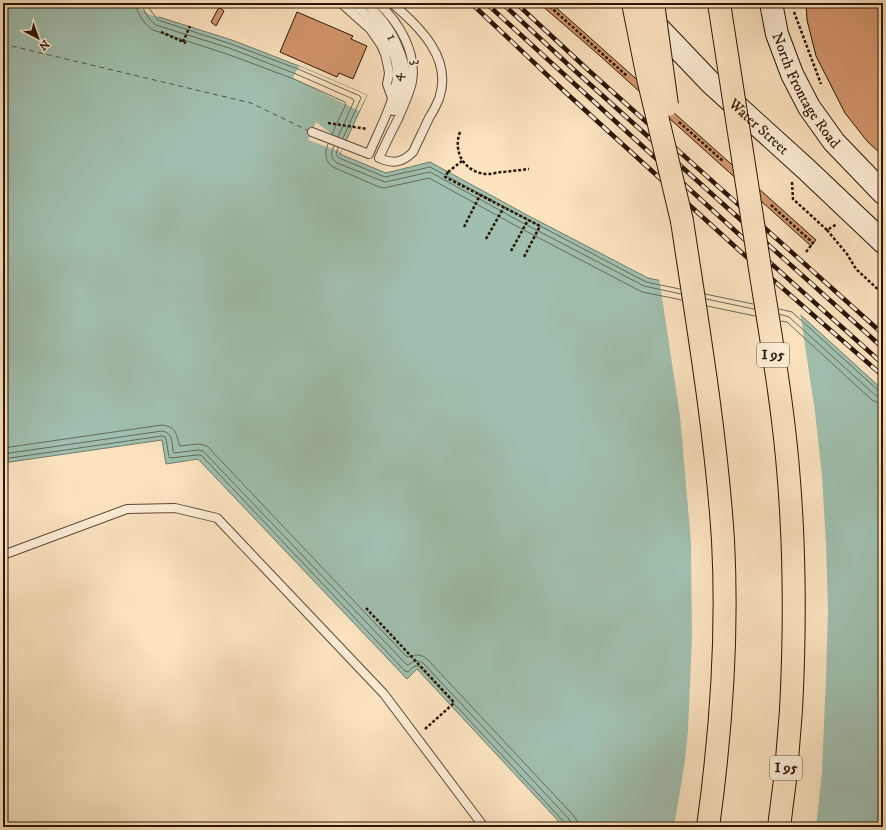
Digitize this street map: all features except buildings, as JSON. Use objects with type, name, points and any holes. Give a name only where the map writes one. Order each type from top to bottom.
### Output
[{"type":"highway","name":"I 95","points":[[719,3],[774,360],[789,479],[794,610],[791,710],[786,772],[779,827]]},
{"type":"highway","points":[[640,4],[648,78],[682,221],[711,412],[721,510],[724,614],[723,670],[716,770],[708,827]]},
{"type":"highway","points":[[786,827],[791,710]]},
{"type":"highway","points":[[693,827],[719,732]]},
{"type":"main road","name":"Water Street","points":[[640,4],[710,82],[806,169],[883,242]]},
{"type":"main road","name":"North Frontage Road","points":[[782,4],[777,34],[792,74],[809,107],[834,142],[883,193]]},
{"type":"lane","name":"1","points":[[341,3],[370,29],[381,45],[388,67],[386,84],[392,98]]},
{"type":"lane","points":[[353,3],[377,25],[389,44],[396,66],[396,82],[374,156]]},
{"type":"lane","name":"3","points":[[366,3],[385,22],[393,34],[404,64],[405,78],[403,89],[374,156]]},
{"type":"lane","name":"4","points":[[374,156],[406,100],[412,81],[413,70],[409,50],[401,30],[390,15],[378,3]]},
{"type":"lane","points":[[312,132],[387,161],[394,162],[408,156],[413,152],[439,99],[442,85],[441,70],[436,54],[429,42],[410,19],[392,3]]},
{"type":"lane","points":[[3,555],[127,509],[175,508],[217,518],[384,694],[484,827]]},
{"type":"path","points":[[546,3],[632,80]]},
{"type":"path","points":[[782,4],[823,88]]},
{"type":"path","points":[[161,32],[184,43],[190,26]]},
{"type":"path","points":[[678,121],[724,162]]},
{"type":"path","points":[[325,123],[361,128]]},
{"type":"path","points":[[460,132],[457,139],[457,144],[462,161],[468,168],[477,173],[488,174],[529,170]]},
{"type":"path","points":[[462,161],[448,172],[445,178],[492,201]]},
{"type":"path","points":[[796,178],[791,183],[793,199],[827,230],[847,254],[856,269],[883,294]]},
{"type":"path","points":[[464,227],[480,195],[504,207],[540,226],[524,258]]},
{"type":"path","points":[[769,203],[814,243],[806,252]]},
{"type":"path","points":[[486,239],[504,207]]},
{"type":"path","points":[[511,250],[528,220]]},
{"type":"path","points":[[827,230],[838,223]]},
{"type":"path","points":[[366,608],[452,700]]},
{"type":"path","points":[[416,737],[454,703],[424,670]]},
{"type":"water","points":[[3,3],[150,3],[159,17],[232,40],[299,66],[367,95],[340,154],[386,173],[430,162],[527,215],[648,278],[793,308],[883,390],[883,827],[564,827],[417,669],[407,679],[198,459],[166,464],[162,440],[3,463]]},
{"type":"pier","points":[[132,3],[152,3],[159,13],[159,17],[150,15]]},
{"type":"pier","points":[[299,66],[367,95],[359,111],[293,78]]},
{"type":"pier","points":[[316,122],[337,138],[346,141],[341,152],[308,140]]},
{"type":"pier","points":[[659,278],[794,306],[800,312],[815,412],[822,476],[826,544],[828,610],[826,677],[822,772],[816,827],[674,827],[685,761],[688,730],[692,637],[691,543],[680,416]]},
{"type":"ferry route","points":[[3,44],[251,103],[309,131]]},
{"type":"railway","points":[[471,3],[564,91],[741,252],[883,376]]},
{"type":"railway","points":[[486,3],[883,364]]},
{"type":"railway","points":[[502,3],[573,69],[883,348]]},
{"type":"railway","points":[[516,3],[586,68],[883,334]]}]
